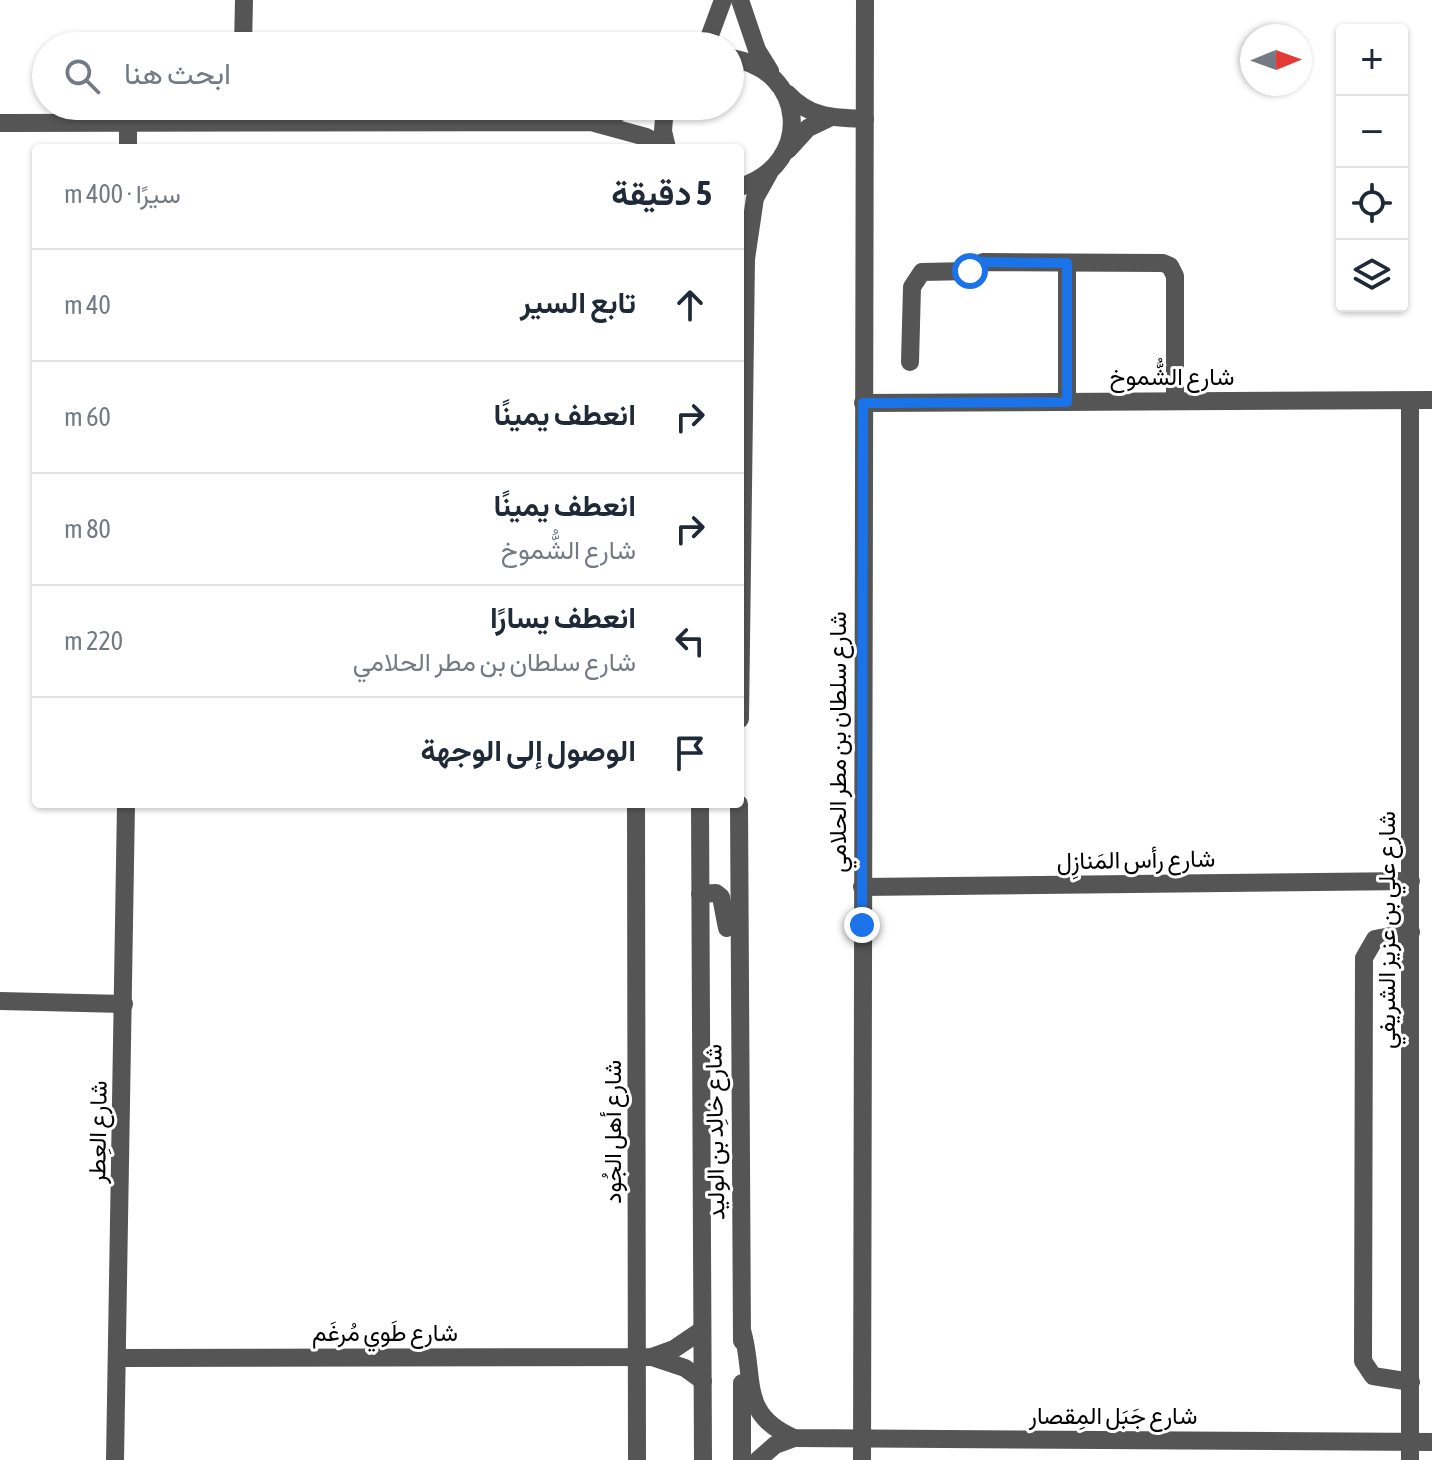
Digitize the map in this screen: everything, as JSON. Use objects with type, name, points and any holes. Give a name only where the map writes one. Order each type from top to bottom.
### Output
[{"type":"street","points":[[243,32],[244,0]]},
{"type":"street","points":[[711,32],[723,0]]},
{"type":"street","points":[[740,0],[757,50],[798,105],[829,118],[865,119]]},
{"type":"street","name":"شارع سلطان بن مطر الحلامي","points":[[862,1460],[865,0]]},
{"type":"street","points":[[744,61],[755,64],[778,82],[792,121],[783,157]]},
{"type":"street","points":[[744,412],[746,259],[755,198],[769,173],[808,128],[829,118]]},
{"type":"street","points":[[0,123],[128,125],[180,120]]},
{"type":"street","points":[[504,120],[591,122],[646,137],[659,144]]},
{"type":"street","points":[[591,122],[597,120]]},
{"type":"street","points":[[664,120],[666,144]]},
{"type":"street","points":[[128,125],[128,144]]},
{"type":"street","points":[[744,185],[769,173]]},
{"type":"street","points":[[910,362],[912,287],[922,272],[970,271],[983,262],[1163,263],[1172,268],[1176,285],[1175,401]]},
{"type":"street","points":[[1067,263],[1067,402]]},
{"type":"street","name":"شارع الشُّموخ","points":[[863,403],[1432,400]]},
{"type":"street","name":"شارع علي بن عزيز الشريفي","points":[[1410,401],[1410,1451]]},
{"type":"street","name":"شارع العِطر","points":[[115,1460],[126,808]]},
{"type":"street","name":"شارع أهل الجُود","points":[[636,808],[645,1357],[637,1460]]},
{"type":"street","name":"شارع خالِد بن الوليد","points":[[700,808],[703,1460]]},
{"type":"street","name":"شارع خالِد بن الوليد","points":[[739,808],[737,944],[742,1460]]},
{"type":"street","name":"شارع رأس المَنازِل","points":[[862,887],[1411,881]]},
{"type":"street","points":[[700,894],[716,893],[721,897],[727,928],[737,944]]},
{"type":"street","points":[[1411,932],[1375,939],[1364,958],[1363,1314],[1366,1370],[1377,1378],[1411,1382]]},
{"type":"street","points":[[0,1001],[124,1004]]},
{"type":"street","name":"شارع طَوي مُرغَم","points":[[645,1357],[684,1344],[702,1330]]},
{"type":"street","points":[[742,1330],[752,1400],[761,1418],[773,1429],[794,1438]]},
{"type":"street","name":"شارع طَوي مُرغَم","points":[[118,1358],[645,1357],[685,1368],[703,1381]]},
{"type":"street","points":[[758,1460],[775,1445],[794,1438]]},
{"type":"street","name":"شارع جَبَل المِقصار","points":[[794,1438],[1410,1451],[1432,1442]]},
{"type":"route","points":[[862,925],[863,403],[1067,402],[1067,263],[983,262],[970,271]]}]
